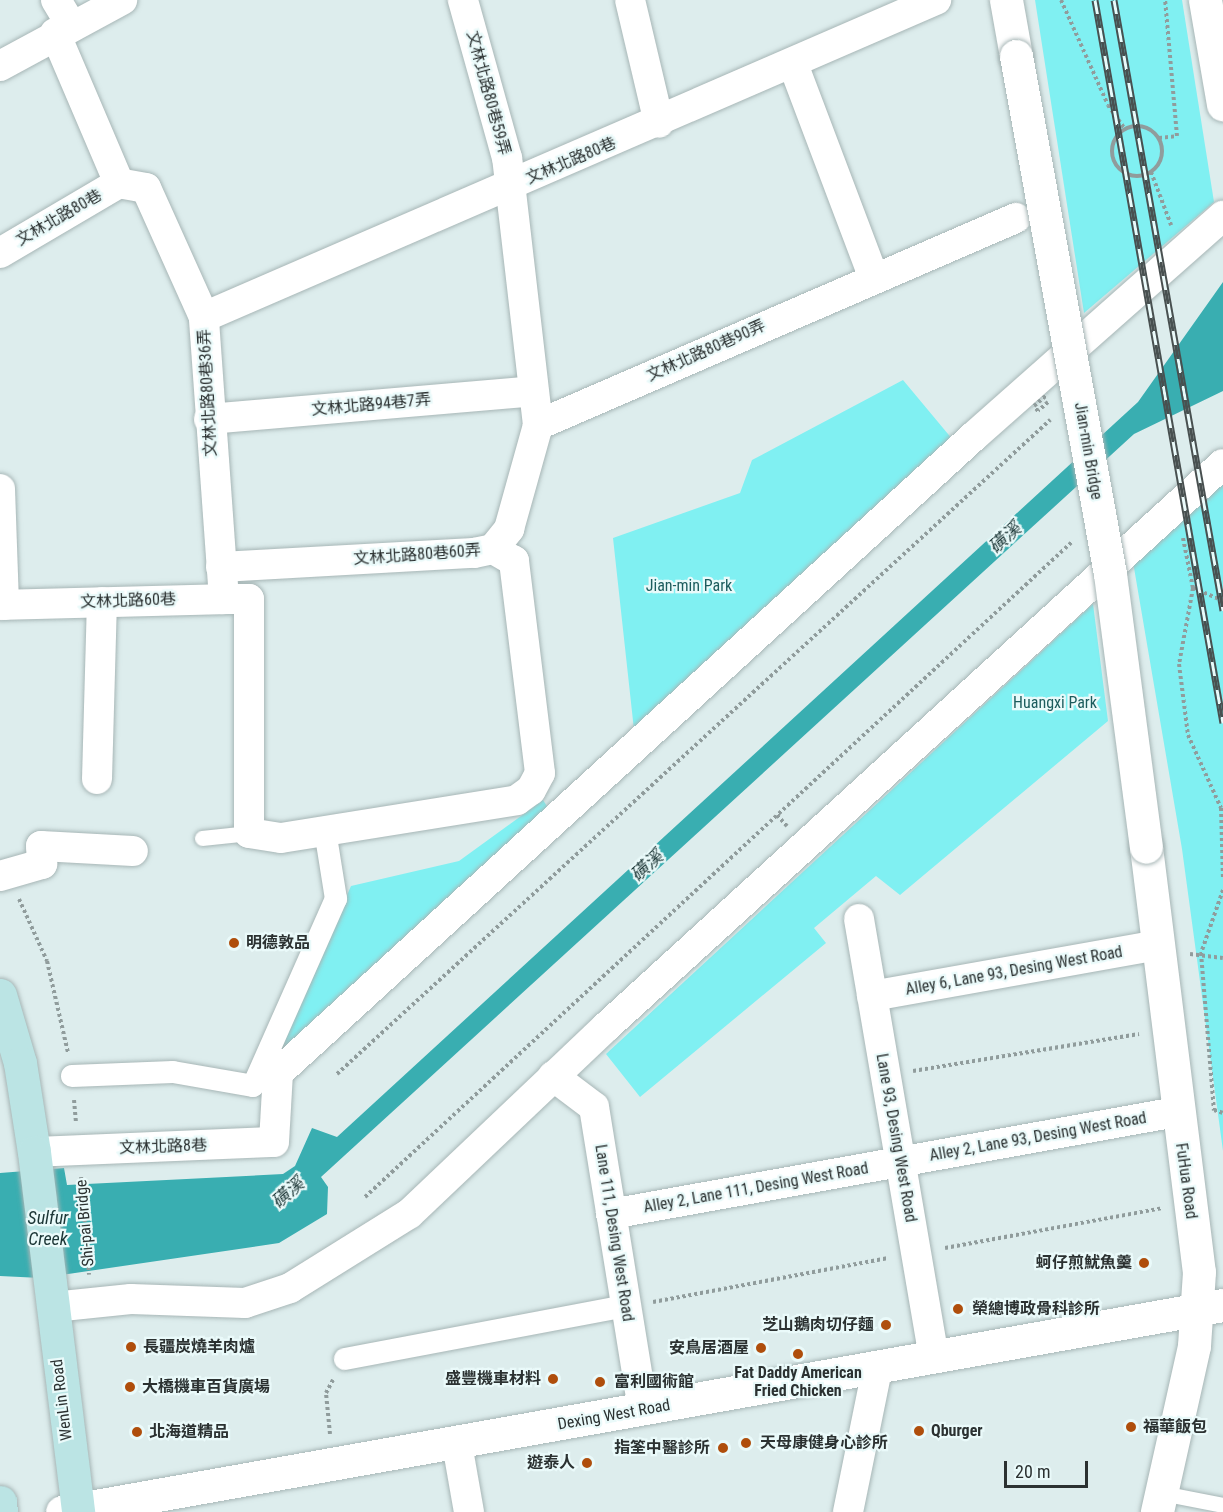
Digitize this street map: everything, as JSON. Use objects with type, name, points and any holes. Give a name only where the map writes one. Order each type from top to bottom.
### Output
[{"type":"main road","points":[[0,995],[20,1063],[52,1297]]},
{"type":"main road","name":"WenLin Road","points":[[52,1297],[72,1510]]},
{"type":"main road","points":[[0,1502],[1,1512]]},
{"type":"street","points":[[56,0],[63,30],[119,183]]},
{"type":"street","points":[[0,66],[122,0]]},
{"type":"street","name":"文林北路80巷59弄","points":[[463,0],[507,158],[508,187]]},
{"type":"street","points":[[630,0],[660,123]]},
{"type":"street","name":"文林北路80巷","points":[[204,317],[660,123],[936,0]]},
{"type":"street","name":"Jian-min Bridge","points":[[1006,0],[1110,574],[1146,847]]},
{"type":"street","points":[[1206,8],[1223,104]]},
{"type":"street","points":[[793,64],[874,278]]},
{"type":"street","name":"文林北路80巷","points":[[0,253],[119,183]]},
{"type":"street","name":"文林北路80巷36弄","points":[[119,183],[146,188],[204,317],[209,419],[221,567]]},
{"type":"street","name":"文林北路80巷60弄","points":[[221,567],[493,549],[517,507],[538,425],[508,187]]},
{"type":"street","points":[[1182,253],[1223,216]]},
{"type":"street","name":"文林北路80巷90弄","points":[[538,425],[1016,218]]},
{"type":"street","name":"文林北路8巷","points":[[34,1158],[79,1153],[274,1142],[278,1124],[278,1073],[1182,253]]},
{"type":"street","name":"文林北路94巷7弄","points":[[209,419],[533,392]]},
{"type":"street","points":[[52,1297],[244,1303],[290,1288],[409,1214],[553,1076],[1223,464]]},
{"type":"street","points":[[0,489],[2,606]]},
{"type":"street","points":[[249,833],[281,838],[517,800],[531,790],[540,773],[514,561],[493,549]]},
{"type":"street","points":[[221,567],[224,599]]},
{"type":"street","name":"文林北路60巷","points":[[2,606],[249,599],[249,833]]},
{"type":"street","points":[[96,779],[102,602]]},
{"type":"street","points":[[72,1076],[172,1072],[253,1086],[336,899],[325,830]]},
{"type":"street","points":[[3,875],[42,864],[41,846],[133,851]]},
{"type":"street","name":"FuHua Road","points":[[1146,847],[1172,949],[1166,1029],[1199,1272],[1210,1309],[1160,1503]]},
{"type":"street","name":"Lane 93, Desing West Road","points":[[859,919],[934,1357]]},
{"type":"street","name":"Alley 6, Lane 93, Desing West Road","points":[[872,996],[1172,949]]},
{"type":"street","name":"Lane 111, Desing West Road","points":[[553,1076],[594,1107],[643,1409]]},
{"type":"street","name":"Alley 2, Lane 93, Desing West Road","points":[[901,1162],[1176,1112]]},
{"type":"street","name":"Alley 2, Lane 111, Desing West Road","points":[[611,1214],[901,1162]]},
{"type":"street","points":[[345,1359],[626,1306]]},
{"type":"street","name":"Dexing West Road","points":[[72,1510],[457,1444],[1210,1309]]},
{"type":"street","points":[[848,1512],[877,1369]]},
{"type":"street","points":[[457,1444],[469,1512]]},
{"type":"lane","points":[[202,838],[249,833]]},
{"type":"lane","points":[[1160,1503],[1223,1504]]},
{"type":"path","points":[[1061,0],[1108,105],[1125,129]]},
{"type":"path","points":[[1159,138],[1160,163],[1151,172],[1131,176],[1116,164],[1113,144],[1125,129],[1143,128],[1159,138],[1177,136],[1165,0]]},
{"type":"path","points":[[1151,172],[1182,253]]},
{"type":"path","points":[[337,1074],[1051,419]]},
{"type":"path","points":[[1180,532],[1193,588],[1179,664],[1188,735],[1222,808],[1223,878]]},
{"type":"path","points":[[364,1197],[1074,541]]},
{"type":"path","points":[[1193,588],[1223,601]]},
{"type":"path","name":"Shi-pai Bridge","points":[[3,875],[47,961],[72,1076],[89,1279]]},
{"type":"path","points":[[1223,890],[1201,953],[1214,1110],[1223,1113]]},
{"type":"path","points":[[1172,949],[1223,958]]},
{"type":"path","points":[[886,1076],[1166,1029]]},
{"type":"path","points":[[333,1464],[326,1393],[345,1359]]},
{"type":"green space","points":[[1035,0],[1182,0],[1214,202],[1084,313]]},
{"type":"green space","name":"Jian-min Park","points":[[903,380],[953,440],[634,730],[613,538],[740,493],[752,460]]},
{"type":"green space","points":[[1223,481],[1223,1151],[1182,849],[1133,562]]},
{"type":"green space","name":"Huangxi Park","points":[[1093,604],[1108,721],[900,895],[876,876],[814,928],[826,943],[640,1097],[606,1054]]},
{"type":"green space","points":[[543,800],[550,811],[275,1058],[351,886],[459,861]]},
{"type":"water","name":"Sulfur Creek","points":[[1223,282],[1223,391],[1134,434],[321,1177],[328,1187],[327,1214],[279,1243],[41,1278],[0,1276],[0,1173],[64,1168],[67,1185],[283,1174],[295,1166],[312,1128],[337,1137],[1138,402]]},
{"type":"railway","points":[[1095,0],[1223,723]]},
{"type":"railway","points":[[1114,0],[1223,610]]},
{"type":"place","name":"明德敦品","points":[[234,943]]},
{"type":"place","name":"蚵仔煎魷魚羹","points":[[1144,1263]]},
{"type":"place","name":"榮總博政骨科診所","points":[[958,1309]]},
{"type":"place","name":"芝山鵝肉切仔麵","points":[[886,1325]]},
{"type":"place","name":"長疆炭燒羊肉爐","points":[[131,1347]]},
{"type":"place","name":"安鳥居酒屋","points":[[761,1348]]},
{"type":"place","name":"Fat Daddy American Fried Chicken","points":[[798,1354]]},
{"type":"place","name":"盛豐機車材料","points":[[553,1379]]},
{"type":"place","name":"富利國術館","points":[[600,1382]]},
{"type":"place","name":"大橋機車百貨廣場","points":[[130,1387]]},
{"type":"place","name":"福華飯包","points":[[1131,1427]]},
{"type":"place","name":"Qburger","points":[[919,1431]]},
{"type":"place","name":"北海道精品","points":[[137,1432]]},
{"type":"place","name":"天母康健身心診所","points":[[746,1443]]},
{"type":"place","name":"指筌中醫診所","points":[[723,1448]]},
{"type":"place","name":"遊泰人","points":[[587,1463]]},
{"type":"water label","name":"磺溪","points":[[1005,538]]},
{"type":"water label","name":"磺溪","points":[[647,866]]},
{"type":"water label","name":"磺溪","points":[[288,1193]]}]
